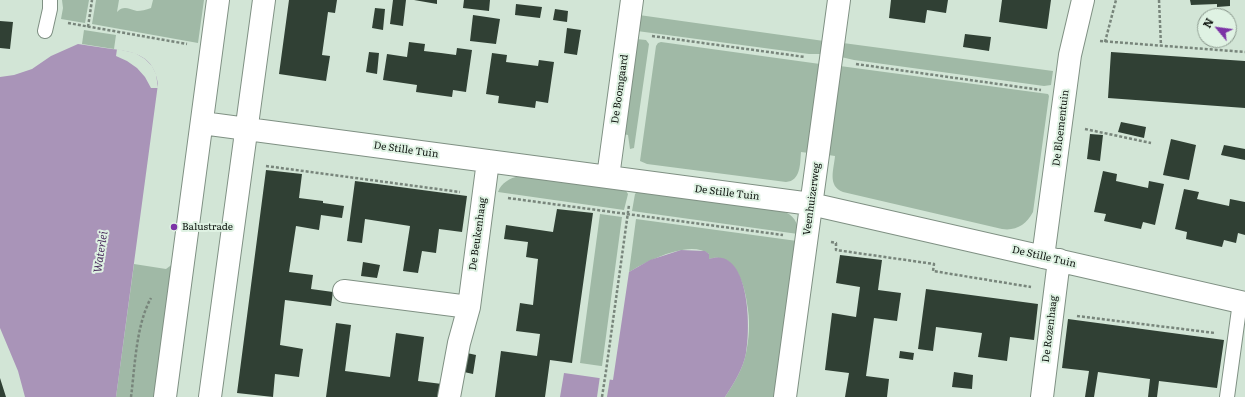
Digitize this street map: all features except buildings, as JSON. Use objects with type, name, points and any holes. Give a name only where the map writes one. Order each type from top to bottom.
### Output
[{"type":"street","points":[[165,397],[218,0]]},
{"type":"street","points":[[210,397],[264,0]]},
{"type":"street","name":"De Boomgaard","points":[[608,177],[632,0]]},
{"type":"street","name":"Veenhuizerweg","points":[[785,397],[839,0]]},
{"type":"street","name":"De Bloementuin","points":[[1051,259],[1061,125],[1074,38],[1083,0]]},
{"type":"street","name":"De Stille Tuin","points":[[202,123],[811,204],[1242,302]]},
{"type":"street","name":"De Beukenhaag","points":[[449,397],[459,343],[468,307],[488,161]]},
{"type":"street","name":"De Rozenhaag","points":[[1042,397],[1056,290],[1051,259]]},
{"type":"street","points":[[344,292],[468,307]]},
{"type":"lane","points":[[45,31],[50,9],[50,0]]},
{"type":"lane","points":[[1227,397],[1235,336],[1242,302]]},
{"type":"path","points":[[88,27],[92,0]]},
{"type":"path","points":[[1105,42],[1116,0]]},
{"type":"path","points":[[1159,0],[1161,46]]},
{"type":"path","points":[[82,26],[181,43]]},
{"type":"path","points":[[1074,38],[1105,42],[1245,52]]},
{"type":"path","points":[[1061,125],[1151,142]]},
{"type":"path","points":[[242,163],[836,243],[836,250],[934,264],[933,271],[1056,290]]},
{"type":"path","points":[[602,397],[627,214],[633,181]]},
{"type":"path","points":[[131,397],[141,324],[145,308],[152,297]]},
{"type":"path","points":[[1053,313],[1235,336]]},
{"type":"green space","points":[[62,0],[89,0],[85,23],[61,19],[63,8]]},
{"type":"green space","points":[[96,0],[119,0],[117,12],[124,8],[137,11],[149,9],[151,8],[153,0],[204,0],[198,43],[92,24]]},
{"type":"green space","points":[[639,15],[824,41],[822,54],[809,54],[637,31]]},
{"type":"green space","points":[[84,30],[116,35],[114,49],[82,44]]},
{"type":"green space","points":[[636,39],[646,40],[649,44],[634,148],[630,149],[628,135],[623,134]]},
{"type":"green space","points":[[661,42],[820,64],[809,153],[801,152],[799,171],[795,178],[786,182],[647,164],[640,161],[656,46]]},
{"type":"green space","points":[[843,43],[1053,71],[1051,85],[1044,86],[854,60],[841,57]]},
{"type":"green space","points":[[840,66],[1048,94],[1049,96],[1033,212],[1030,217],[1024,224],[1016,228],[1002,229],[843,192],[838,189],[833,181],[835,156],[828,155]]},
{"type":"green space","points":[[519,176],[626,191],[628,194],[624,210],[498,192],[506,181]]},
{"type":"green space","points":[[637,192],[786,212],[796,223],[798,234],[632,211],[635,194]]},
{"type":"green space","points":[[600,214],[622,217],[602,366],[580,363]]},
{"type":"green space","points":[[636,219],[797,241],[775,397],[725,397],[743,365],[749,332],[749,315],[745,292],[733,266],[727,260],[719,258],[709,259],[709,254],[701,250],[691,249],[669,253],[646,262],[629,272]]},
{"type":"green space","points":[[174,263],[157,397],[116,397],[134,264],[166,269]]},
{"type":"water","name":"Waterlei","points":[[78,44],[121,50],[142,57],[148,61],[152,67],[158,84],[116,397],[25,397],[18,371],[0,328],[0,77],[14,75],[32,69],[51,56]]},
{"type":"water","points":[[681,250],[705,251],[709,254],[709,259],[723,258],[733,264],[740,276],[745,292],[748,341],[745,359],[735,381],[725,397],[560,397],[564,373],[613,380],[629,272],[650,260]]},
{"type":"pier","points":[[117,49],[135,53],[145,59],[152,66],[156,74],[158,88],[151,88],[145,77],[137,68],[116,56]]},
{"type":"pier","points":[[600,376],[610,378],[607,397],[597,397]]},
{"type":"place","name":"Balustrade","points":[[174,227]]}]
